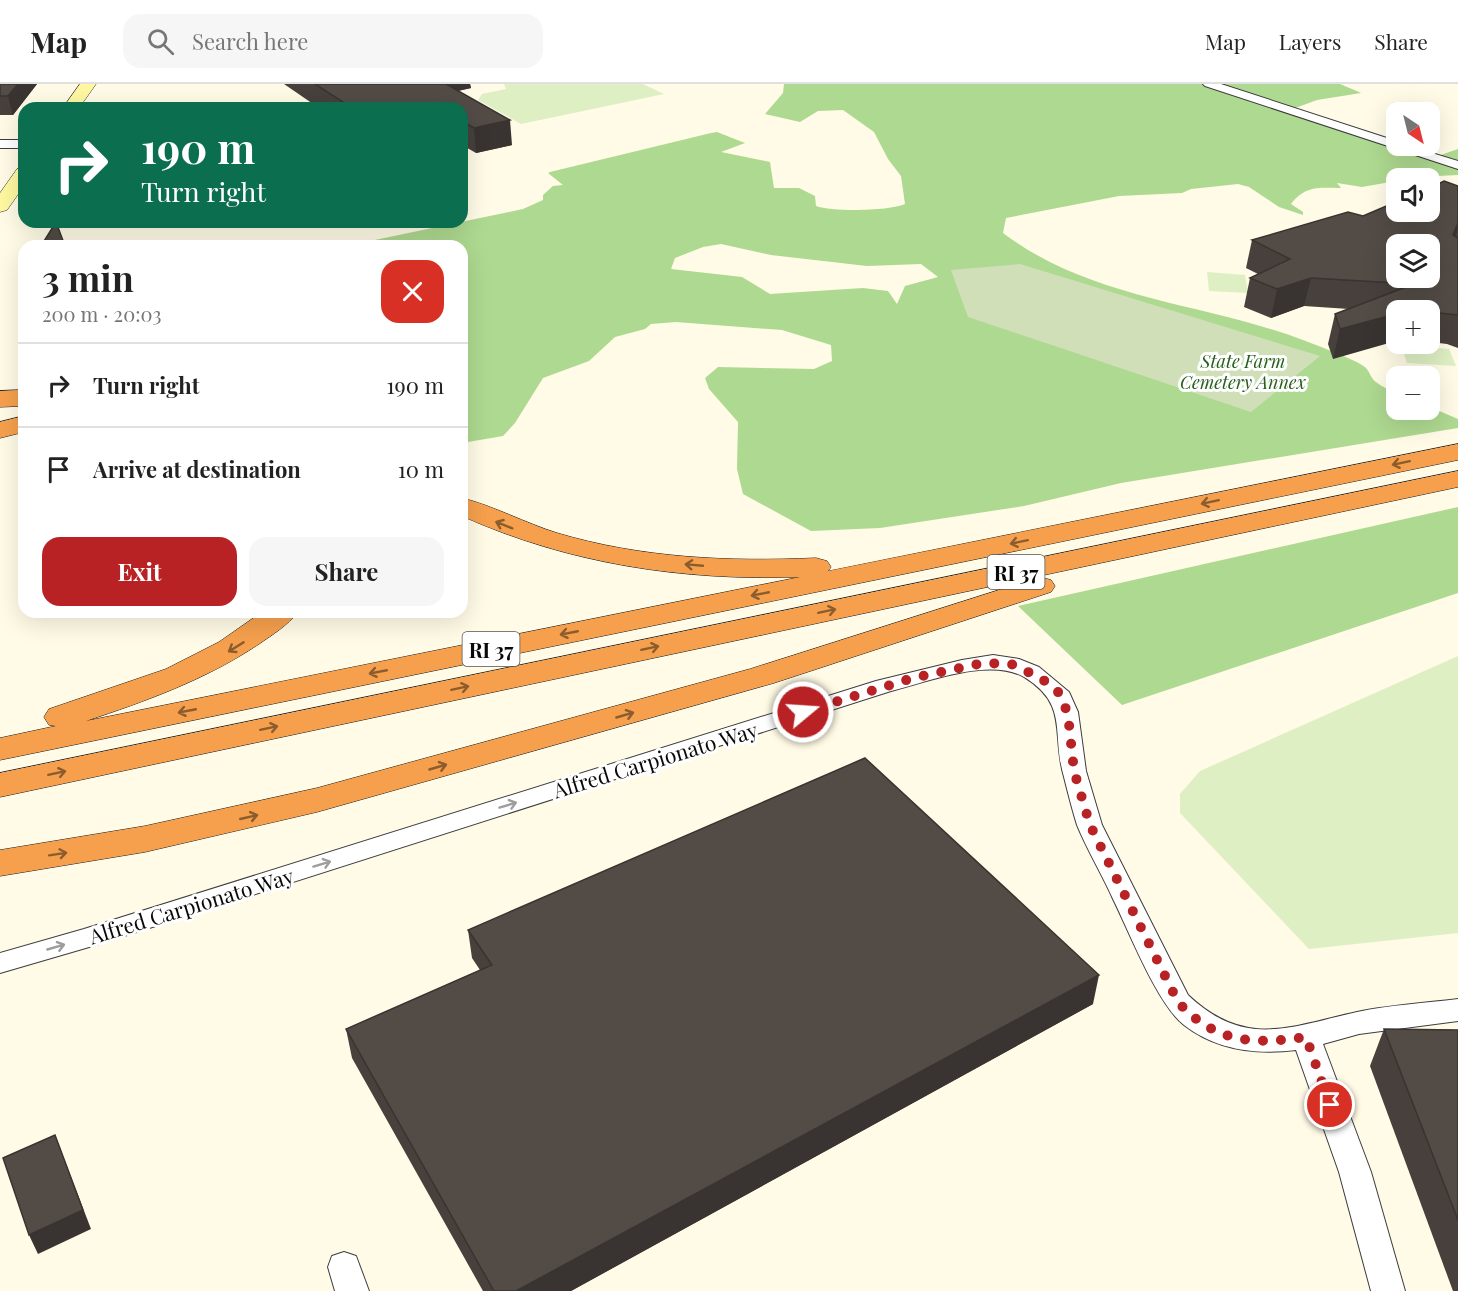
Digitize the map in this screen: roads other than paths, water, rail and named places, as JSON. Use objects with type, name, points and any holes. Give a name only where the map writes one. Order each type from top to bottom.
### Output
[{"type":"highway","points":[[0,399],[18,398]]},
{"type":"highway","points":[[0,430],[18,426]]},
{"type":"highway","name":"RI 37","points":[[0,748],[1458,452]]},
{"type":"highway","name":"RI 37","points":[[0,785],[1458,479]]},
{"type":"highway","points":[[0,863],[183,831],[377,784],[739,683],[1052,582],[1323,507]]},
{"type":"highway","points":[[468,509],[523,533],[568,545],[639,560],[691,565],[744,569],[797,568],[982,549]]},
{"type":"highway","points":[[0,734],[110,702],[192,671],[241,644],[274,618]]},
{"type":"main road","points":[[75,102],[88,84]]},
{"type":"main road","points":[[0,206],[18,181]]},
{"type":"street","points":[[1209,84],[1386,141]]},
{"type":"street","points":[[0,144],[18,144]]},
{"type":"street","points":[[1431,156],[1458,165]]},
{"type":"street","name":"Alfred Carpionato Way","points":[[0,963],[96,935],[884,686],[946,670],[993,662],[1011,664],[1031,672],[1050,684],[1064,701],[1074,771],[1090,825],[1178,1002],[1199,1022],[1223,1035],[1263,1042],[1306,1037],[1359,1023],[1458,1010]]},
{"type":"street","points":[[1306,1037],[1354,1172],[1388,1291]]},
{"type":"park label","name":"State Farm Cemetery Annex","points":[[1243,371]]}]
